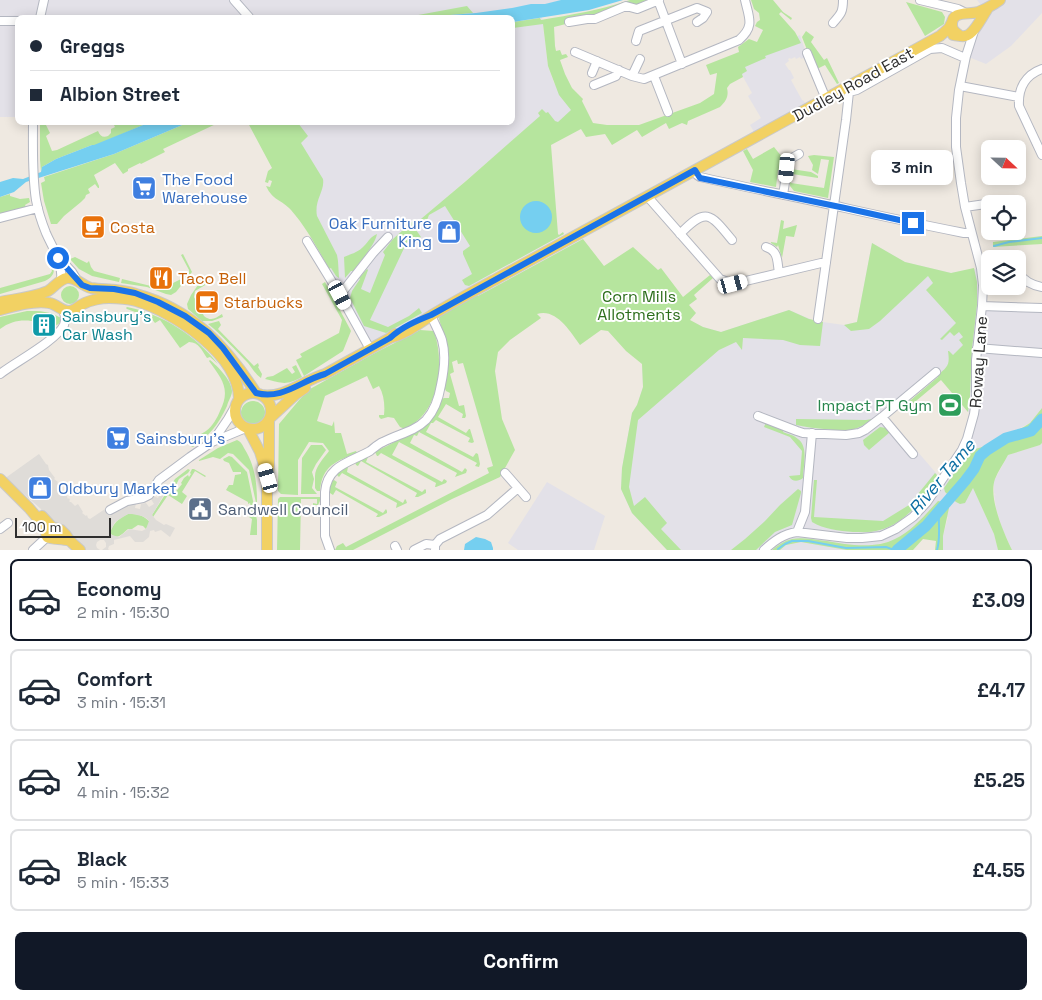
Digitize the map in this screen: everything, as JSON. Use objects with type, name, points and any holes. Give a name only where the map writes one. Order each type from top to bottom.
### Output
[{"type":"main road","name":"Dudley Road East","points":[[325,374],[390,338],[416,321],[431,315],[826,99],[848,90],[940,36],[949,28],[959,14],[976,13],[1000,0]]},
{"type":"main road","name":"Dudley Road East","points":[[940,36],[969,35],[988,8]]},
{"type":"main road","points":[[967,14],[974,19],[974,30]]},
{"type":"main road","points":[[953,21],[952,28],[959,35]]},
{"type":"main road","points":[[0,302],[48,291],[68,278],[90,288],[114,289],[135,293],[185,316],[209,333],[259,394],[266,398],[270,404],[268,547]]},
{"type":"main road","points":[[58,283],[53,296],[59,307]]},
{"type":"main road","points":[[80,283],[85,293],[82,304]]},
{"type":"main road","points":[[0,310],[46,302],[71,311],[82,304],[105,298],[125,299],[171,316],[208,342],[223,360],[239,390],[235,412],[236,418],[238,422],[247,428],[260,428],[296,394],[325,374]]},
{"type":"main road","points":[[238,402],[246,394],[269,396],[325,374]]},
{"type":"main road","points":[[247,428],[260,452],[268,478]]},
{"type":"main road","points":[[0,479],[29,508],[44,518],[51,533],[70,541],[80,550]]},
{"type":"street","points":[[41,15],[44,0]]},
{"type":"street","points":[[234,0],[247,15]]},
{"type":"street","points":[[569,22],[594,19],[626,6],[637,9],[658,0],[682,64]]},
{"type":"street","points":[[575,52],[632,76],[644,79],[654,76],[743,37],[749,28],[750,17],[745,0]]},
{"type":"street","points":[[833,23],[841,15],[844,0]]},
{"type":"street","points":[[920,0],[958,9],[967,14]]},
{"type":"street","points":[[940,4],[949,13],[953,21]]},
{"type":"street","points":[[636,41],[639,31],[697,8],[707,12],[697,22]]},
{"type":"street","points":[[750,17],[760,16]]},
{"type":"street","points":[[0,21],[15,21]]},
{"type":"street","name":"Roway Lane","points":[[974,30],[960,86],[956,130],[959,170],[965,206],[981,268]]},
{"type":"street","points":[[959,35],[965,44],[966,56]]},
{"type":"street","name":"Dudley Road East","points":[[848,90],[857,90],[930,50],[942,48],[966,56]]},
{"type":"street","points":[[807,54],[826,99]]},
{"type":"street","points":[[632,76],[640,59]]},
{"type":"street","points":[[592,73],[597,61]]},
{"type":"street","points":[[1042,61],[1022,85],[1019,97],[1019,106],[1042,155]]},
{"type":"street","points":[[1029,77],[1042,69]]},
{"type":"street","points":[[594,85],[616,76],[619,70]]},
{"type":"street","points":[[654,76],[668,112]]},
{"type":"street","points":[[960,86],[1019,97]]},
{"type":"street","points":[[818,318],[848,90]]},
{"type":"street","points":[[33,125],[36,200],[46,233],[58,258],[62,272],[58,283]]},
{"type":"street","points":[[784,195],[788,163],[799,154]]},
{"type":"street","points":[[695,170],[700,178],[913,223],[972,233]]},
{"type":"street","points":[[647,196],[724,282],[733,284],[820,262],[826,263]]},
{"type":"street","points":[[965,206],[981,204]]},
{"type":"street","points":[[0,218],[38,208]]},
{"type":"street","points":[[680,234],[696,219],[704,216],[712,219],[732,240]]},
{"type":"street","points":[[340,295],[388,237]]},
{"type":"street","points":[[307,241],[370,349]]},
{"type":"street","points":[[766,247],[775,253],[779,273]]},
{"type":"street","points":[[58,258],[80,283]]},
{"type":"street","points":[[1026,282],[1042,287]]},
{"type":"street","name":"Roway Lane","points":[[764,550],[777,539],[797,532],[847,538],[881,536],[896,529],[920,510],[962,450],[972,424],[975,407],[977,348],[983,295]]},
{"type":"street","points":[[982,306],[1042,308]]},
{"type":"street","points":[[0,374],[57,334],[65,322],[65,317],[59,307]]},
{"type":"street","points":[[330,549],[325,536],[325,492],[327,480],[334,470],[370,450],[387,445],[401,435],[416,428],[427,419],[436,403],[443,368],[443,345],[431,315]]},
{"type":"street","points":[[977,348],[1042,353]]},
{"type":"street","points":[[758,416],[797,431],[846,435],[859,434],[882,418],[936,372]]},
{"type":"street","points":[[212,442],[238,402]]},
{"type":"street","points":[[882,418],[913,454]]},
{"type":"street","points":[[110,510],[127,501],[143,498],[149,494],[159,480],[212,442],[247,428]]},
{"type":"street","points":[[809,533],[805,512],[812,433]]},
{"type":"street","points":[[505,473],[526,497]]},
{"type":"street","points":[[414,550],[426,544],[435,548],[440,539],[487,515],[518,488]]},
{"type":"street","points":[[797,532],[805,512]]},
{"type":"street","points":[[0,529],[8,523]]},
{"type":"street","points":[[33,550],[51,533]]},
{"type":"shaded area","points":[[0,0],[594,0],[541,9],[548,66],[554,83],[581,123],[527,128],[447,197],[473,245],[476,282],[490,275],[493,281],[370,349],[325,272],[331,268],[252,125],[515,125],[515,15],[15,15],[15,117],[0,117]]},
{"type":"shaded area","points":[[977,0],[991,0],[994,4],[1000,0],[1042,0],[1042,13],[1011,46],[986,64],[966,56],[985,10]]},
{"type":"shaded area","points":[[800,35],[807,56],[801,59],[800,57],[796,59],[795,57],[790,58],[785,64],[794,78],[791,80],[808,108],[757,137],[750,125],[761,118],[748,96],[752,93],[737,66]]},
{"type":"shaded area","points":[[872,243],[905,262],[951,273],[981,268],[982,305],[1042,308],[1042,408],[1030,423],[982,447],[968,498],[973,487],[994,534],[998,550],[943,550],[943,536],[948,517],[921,520],[893,541],[878,544],[877,550],[667,550],[632,513],[621,489],[622,468],[632,413],[643,387],[642,364],[689,320],[703,327],[721,332],[789,310],[815,321],[844,325],[857,322]],"holes":[[[936,372],[968,412],[974,414],[962,450],[942,480],[886,415]]]},
{"type":"shaded area","points":[[1042,443],[1042,550],[1012,550],[1002,528],[996,508],[994,494],[997,496],[994,493],[994,481],[1008,455]]},
{"type":"shaded area","points":[[39,454],[48,465],[54,479],[69,498],[69,501],[75,506],[78,504],[82,513],[90,519],[108,507],[112,513],[127,504],[136,503],[135,508],[140,509],[141,504],[146,503],[149,507],[154,504],[151,499],[153,496],[158,498],[161,493],[157,490],[160,485],[163,488],[167,484],[169,486],[152,515],[164,525],[175,528],[170,537],[161,530],[155,532],[154,530],[150,531],[149,537],[143,542],[135,542],[130,536],[114,540],[114,544],[109,546],[109,550],[102,550],[106,547],[106,543],[104,540],[100,540],[96,545],[100,550],[85,550],[42,514],[41,509],[4,479]],"holes":[[[128,514],[142,516],[149,521],[146,529],[142,531],[129,529],[119,537],[110,533],[115,522]]]},
{"type":"shaded area","points":[[547,482],[605,516],[594,550],[518,550],[508,543]]},
{"type":"green space","points":[[630,0],[650,0],[648,3],[554,27],[556,51],[560,50],[562,55],[566,54],[568,57],[560,60],[565,74],[572,88],[583,99],[582,101],[593,123],[639,125],[700,103],[714,94],[717,73],[710,75],[706,65],[739,52],[738,47],[749,39],[757,42],[763,30],[755,26],[760,20],[759,13],[754,9],[751,0],[773,0],[783,12],[792,18],[791,20],[781,12],[779,14],[795,32],[801,43],[765,56],[766,58],[745,67],[747,71],[742,74],[743,77],[730,84],[727,88],[728,94],[720,107],[688,121],[687,125],[682,123],[669,129],[666,123],[642,137],[637,130],[612,145],[605,134],[586,137],[581,129],[551,145],[558,234],[563,232],[564,234],[469,286],[465,285],[462,280],[472,274],[463,254],[463,251],[470,246],[445,206],[429,215],[427,220],[425,219],[414,227],[421,237],[412,244],[407,242],[370,320],[388,327],[409,316],[419,308],[422,313],[386,333],[364,326],[350,298],[352,291],[359,278],[367,269],[361,289],[370,293],[385,255],[383,252],[393,239],[413,221],[415,224],[466,181],[540,116],[538,113],[542,109],[558,122],[571,110],[559,95],[548,66],[543,24],[515,28],[515,22],[540,18],[541,20],[608,7]]},
{"type":"green space","points":[[906,2],[942,12],[945,17],[944,24],[925,36]]},
{"type":"green space","points":[[467,6],[473,13],[450,15],[418,15]]},
{"type":"green space","points":[[806,31],[814,37],[811,42],[824,60],[827,58],[839,83],[837,84],[825,65],[815,70],[802,37]]},
{"type":"green space","points":[[40,125],[46,125],[50,133],[46,136],[52,151],[98,131],[102,136],[108,136],[111,133],[111,129],[115,127],[114,125],[143,125],[94,146],[92,145],[56,159],[42,167],[41,172]]},
{"type":"green space","points":[[182,125],[214,125],[163,149],[165,152],[128,169],[123,174],[115,163],[94,175],[99,188],[95,184],[88,189],[90,193],[81,202],[57,224],[51,224],[41,183],[45,181],[44,177],[114,154]]},
{"type":"green space","points":[[249,125],[300,125],[308,136],[301,143],[323,179],[316,210],[317,216],[337,255],[339,278],[331,268],[329,269],[312,238],[296,217],[287,206],[269,191],[266,186],[270,187],[272,181],[265,182],[268,171],[272,168]]},
{"type":"green space","points":[[774,147],[782,157],[781,164],[784,165],[784,171],[778,170],[776,187],[750,182],[753,170],[743,151],[747,149],[753,159]]},
{"type":"green space","points":[[808,156],[834,157],[828,198],[794,191],[790,186],[791,169],[811,172],[818,176],[818,178],[792,174],[791,183],[824,188],[829,160],[821,159],[818,174],[812,170],[813,165]]},
{"type":"green space","points":[[10,194],[10,196],[20,199],[29,198],[30,202],[25,205],[26,207],[0,215],[0,197]]},
{"type":"green space","points":[[781,220],[784,221],[783,229],[797,225],[794,237],[786,236],[782,258],[778,245],[777,247],[771,243],[777,243]]},
{"type":"green space","points":[[377,234],[367,253],[345,278],[344,257],[360,250]]},
{"type":"green space","points":[[1042,236],[1042,244],[993,247],[993,242],[1026,240],[1026,238]]},
{"type":"green space","name":"Corn Mills Allotments","points":[[583,239],[604,266],[633,247],[658,270],[661,268],[683,297],[710,275],[713,278],[694,295],[697,299],[689,305],[696,313],[690,320],[703,327],[721,332],[789,310],[809,319],[823,322],[820,346],[800,345],[783,340],[743,338],[742,350],[736,342],[719,350],[638,420],[629,487],[634,506],[645,497],[667,523],[661,529],[681,550],[667,550],[632,513],[621,489],[622,468],[632,413],[643,387],[642,364],[626,351],[608,331],[601,330],[580,345],[562,322],[550,314],[544,313],[537,314],[541,318],[510,340],[498,352],[495,371],[502,419],[515,450],[500,477],[452,499],[353,550],[335,550],[337,546],[343,543],[346,547],[489,473],[487,468],[493,466],[463,363],[458,364],[457,360],[452,362],[454,372],[450,374],[459,406],[464,405],[466,416],[462,418],[463,414],[446,404],[438,417],[466,433],[470,429],[474,442],[468,442],[470,438],[436,420],[431,423],[426,432],[473,457],[476,453],[478,454],[479,467],[475,466],[477,463],[419,432],[417,436],[414,435],[410,443],[462,472],[465,468],[467,470],[466,473],[455,477],[457,473],[399,442],[392,455],[442,482],[444,479],[447,481],[435,487],[436,483],[381,453],[377,456],[375,452],[415,431],[442,399],[449,398],[450,393],[444,387],[440,316],[475,295],[478,296]]},
{"type":"green space","points":[[872,243],[905,262],[951,273],[974,268],[977,282],[977,305],[968,412],[941,380],[910,406],[905,405],[946,368],[949,360],[948,351],[953,355],[963,345],[959,340],[963,337],[959,332],[954,336],[950,332],[942,340],[940,339],[956,323],[926,290],[933,283],[928,276],[869,329],[851,331],[844,325],[857,322]]},
{"type":"green space","points":[[183,254],[192,272],[176,292],[171,295],[147,287],[121,283],[122,279],[151,286],[153,280],[158,289],[171,284],[189,273],[181,255]]},
{"type":"green space","points":[[47,257],[49,257],[54,270],[52,276],[45,281],[0,294],[0,288],[50,274],[52,271]]},
{"type":"green space","points":[[75,257],[87,263],[89,261],[94,271],[120,278],[119,282],[92,276],[79,269],[70,259]]},
{"type":"green space","points":[[205,281],[207,284],[195,291],[194,297],[207,318],[213,319],[222,314],[223,317],[212,321],[202,321],[188,309],[187,304],[198,285]]},
{"type":"green space","points":[[325,282],[351,331],[343,351],[304,376],[296,360],[302,357],[300,354],[339,333],[342,320],[322,284]]},
{"type":"green space","points":[[66,286],[74,286],[79,291],[77,302],[66,304],[61,299],[61,291]]},
{"type":"green space","points":[[127,307],[153,315],[178,328],[200,344],[218,364],[210,357],[207,358],[200,347],[192,342],[180,348],[160,320],[155,323],[151,318],[127,309]]},
{"type":"green space","points":[[27,311],[49,313],[61,318],[61,321],[55,326],[39,321],[18,321],[0,329],[0,317]]},
{"type":"green space","points":[[219,321],[221,325],[218,329],[254,366],[258,363],[262,374],[261,378],[229,343],[208,324]]},
{"type":"green space","points":[[420,330],[434,331],[439,358],[437,386],[426,412],[417,422],[405,429],[400,427],[394,418],[381,419],[379,415],[384,415],[382,393],[379,386],[373,389],[367,376],[325,396],[317,421],[332,426],[334,421],[335,433],[341,433],[347,454],[356,451],[357,453],[332,465],[324,475],[320,491],[317,491],[315,488],[316,469],[329,451],[323,443],[309,442],[298,460],[298,495],[281,494],[278,491],[279,424],[300,399],[310,389]]},
{"type":"green space","points":[[210,360],[227,378],[232,393],[217,424],[209,434],[193,447],[190,441],[213,424],[225,396],[224,384]]},
{"type":"green space","points":[[296,365],[302,377],[292,382],[284,383],[265,379],[287,368],[292,374],[295,372],[292,367]]},
{"type":"green space","points":[[253,401],[262,404],[265,413],[262,422],[253,425],[244,422],[241,413],[244,404]]},
{"type":"green space","points":[[1042,408],[1042,443],[1008,455],[995,479],[993,487],[995,505],[1012,550],[998,550],[994,534],[973,488],[965,503],[960,504],[945,492],[944,488],[969,451],[982,447],[1022,428],[1030,423]]},
{"type":"green space","points":[[796,419],[872,419],[855,429],[843,430],[796,425]]},
{"type":"green space","points":[[766,422],[784,429],[783,432],[795,436],[801,442],[805,457],[803,478],[797,481],[789,476],[800,475],[802,451],[790,437],[764,427]]},
{"type":"green space","points":[[880,427],[886,428],[890,432],[869,450],[864,445],[863,440]]},
{"type":"green space","points":[[237,440],[243,445],[248,454],[255,474],[257,488],[256,503],[249,470],[233,454],[228,453],[220,459],[213,457],[199,461],[218,448]]},
{"type":"green space","points":[[311,445],[322,445],[326,450],[312,472],[314,479],[312,488],[317,494],[301,494],[302,458]]},
{"type":"green space","points":[[229,456],[247,472],[257,520],[257,535],[250,535],[252,519],[249,517],[252,512],[250,503],[248,504],[248,502],[226,490],[229,485],[233,485],[235,475],[241,474],[241,472],[233,472],[229,463],[224,461],[223,459]]},
{"type":"green space","points":[[368,457],[366,462],[422,492],[425,489],[426,493],[415,497],[417,493],[361,461],[358,466],[356,465],[355,462]]},
{"type":"green space","points":[[348,467],[347,472],[403,503],[405,499],[407,503],[396,508],[397,503],[342,473],[339,477],[337,475],[338,472]]},
{"type":"green space","points":[[188,469],[190,470],[179,479],[172,493],[174,494],[182,484],[184,478],[188,475],[189,477],[192,469],[206,476],[195,471],[182,492],[187,496],[182,504],[168,495],[153,517],[152,515],[175,479]]},
{"type":"green space","points":[[935,473],[938,476],[914,509],[889,527],[873,532],[853,532],[832,529],[812,522],[814,480],[817,480],[814,517],[883,521],[909,505]]},
{"type":"green space","points":[[334,480],[337,482],[335,487],[383,513],[386,509],[387,513],[376,517],[378,514],[336,490],[333,495],[330,493],[330,485]]},
{"type":"green space","points":[[798,489],[801,493],[792,525],[775,532],[756,550],[731,550],[765,521]]},
{"type":"green space","points":[[280,497],[321,497],[318,505],[313,505],[313,503],[317,504],[317,499],[301,499],[300,550],[277,550],[278,499]]},
{"type":"green space","points":[[938,501],[943,502],[949,508],[943,536],[943,550],[935,550],[936,541],[923,539],[913,550],[847,550],[801,542],[786,545],[780,550],[772,550],[784,542],[796,538],[861,545],[887,542],[901,536],[913,527]]},
{"type":"green space","points":[[128,514],[139,515],[150,522],[146,529],[138,525],[117,537],[110,533],[119,519]]},
{"type":"water","points":[[561,0],[623,0],[589,10],[515,22],[515,15],[450,15],[476,13],[531,4],[545,4]]},
{"type":"water","points":[[143,125],[182,125],[114,154],[26,182],[14,192],[0,197],[0,182],[13,178],[23,179],[41,172],[42,167],[56,159]]},
{"type":"water","points":[[536,201],[542,202],[547,206],[551,211],[551,223],[547,228],[542,232],[536,233],[530,232],[525,228],[521,223],[520,217],[521,211],[525,206],[530,202]]},
{"type":"water","points":[[476,537],[491,542],[493,550],[464,550],[465,544]]},
{"type":"waterway","points":[[994,246],[1042,238]]},
{"type":"waterway","name":"River Tame","points":[[897,550],[926,526],[965,481],[974,469],[980,456],[1006,438],[1031,431],[1042,419]]},
{"type":"waterway","points":[[937,550],[939,511]]},
{"type":"waterway","points":[[778,549],[792,541],[808,541],[846,548],[886,547],[894,550]]},
{"type":"waterway","name":"River Tame","points":[[895,550],[899,549]]},
{"type":"place","name":"The Food Warehouse","points":[[144,188]]},
{"type":"place","name":"Costa","points":[[93,227]]},
{"type":"place","name":"Oak Furniture King","points":[[449,232]]},
{"type":"place","name":"Taco Bell","points":[[161,278]]},
{"type":"place","name":"Starbucks","points":[[207,302]]},
{"type":"place","name":"Sainsbury's Car Wash","points":[[44,325]]},
{"type":"place","name":"Impact PT Gym","points":[[950,405]]},
{"type":"place","name":"Sainsbury's","points":[[118,438]]},
{"type":"place","name":"Oldbury Market","points":[[40,488]]},
{"type":"place","name":"Sandwell Council","points":[[200,509]]},
{"type":"route","points":[[58,258],[82,285],[90,288],[114,289],[148,297],[199,325],[223,348],[256,393],[269,396],[293,389],[316,376],[325,374],[390,338],[416,321],[431,315],[695,170],[700,178],[913,223]]}]
